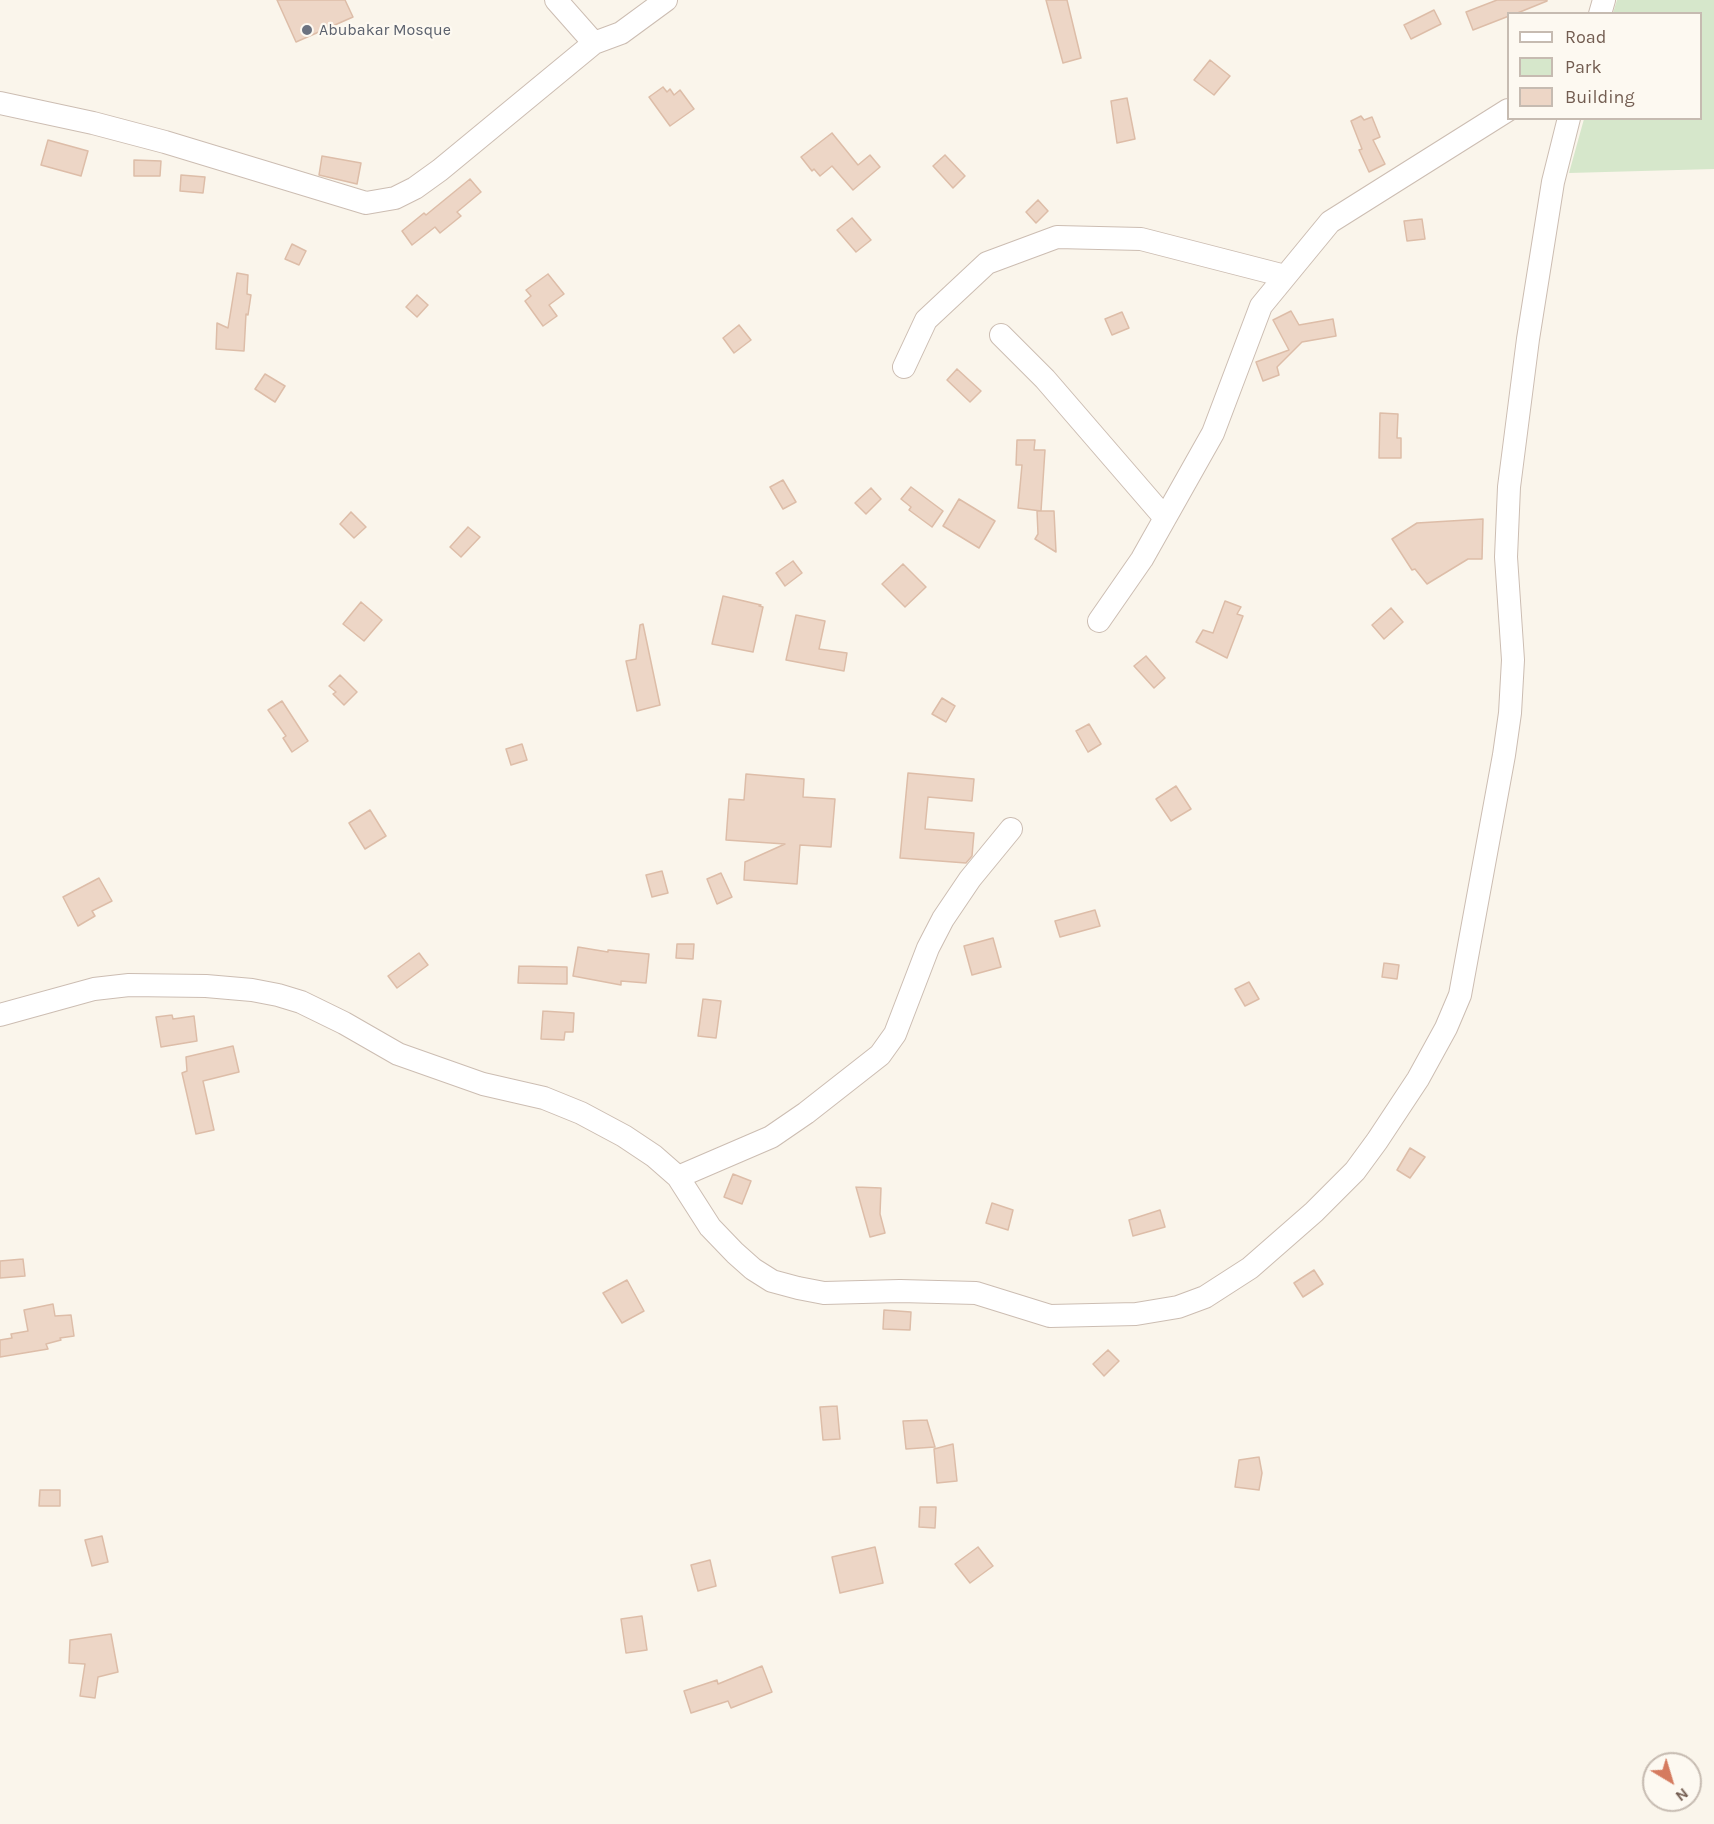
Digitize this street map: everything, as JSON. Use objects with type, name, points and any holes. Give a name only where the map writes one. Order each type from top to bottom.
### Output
[{"type":"street","points":[[556,0],[594,43]]},
{"type":"street","points":[[0,103],[93,123],[165,142],[366,203],[395,198],[416,188],[594,43],[621,33],[666,0]]},
{"type":"street","points":[[1099,621],[1142,559],[1213,433],[1261,306],[1330,222],[1507,111]]},
{"type":"street","points":[[0,1015],[94,989],[129,986],[206,986],[278,995],[301,1002],[344,1023],[398,1054],[483,1084],[544,1098],[581,1113],[624,1136],[654,1156],[678,1177],[710,1227],[753,1269],[772,1281],[824,1293],[900,1291],[976,1293],[1050,1316],[1136,1314],[1178,1307],[1205,1297],[1250,1268],[1314,1212],[1355,1171],[1418,1079],[1446,1028],[1460,995],[1510,713],[1513,660],[1506,557],[1509,487],[1553,182],[1568,120]]},
{"type":"street","points":[[904,367],[926,320],[987,263],[1057,237],[1141,239],[1286,276]]},
{"type":"street","points":[[1001,334],[1045,379],[1165,518]]},
{"type":"street","points":[[678,1177],[771,1137],[806,1113],[880,1054],[895,1034],[928,948],[943,919],[970,879],[1011,829]]},
{"type":"green space","points":[[1617,0],[1714,0],[1714,169],[1569,173],[1584,120],[1702,120],[1702,12],[1613,12]]},
{"type":"building","name":"Abubakar Mosque","points":[[277,0],[345,0],[353,17],[296,42]]},
{"type":"building","points":[[1046,0],[1067,0],[1081,58],[1063,63]]},
{"type":"building","points":[[1497,0],[1547,0],[1520,12],[1507,12],[1507,17],[1473,30],[1466,12]]},
{"type":"building","points":[[1434,10],[1441,24],[1411,39],[1404,25]]},
{"type":"building","points":[[1210,60],[1230,76],[1214,95],[1194,80]]},
{"type":"building","points":[[663,87],[667,92],[670,89],[674,95],[680,90],[694,109],[670,126],[649,97]]},
{"type":"building","points":[[1127,98],[1135,139],[1117,143],[1111,101]]},
{"type":"building","points":[[1361,116],[1364,120],[1372,117],[1380,137],[1373,140],[1385,164],[1369,172],[1359,150],[1362,149],[1351,121]]},
{"type":"building","points":[[832,133],[858,165],[870,155],[880,167],[853,190],[832,166],[820,176],[814,169],[812,171],[801,157]]},
{"type":"building","points":[[48,140],[88,151],[81,176],[41,165]]},
{"type":"building","points":[[945,155],[965,176],[953,188],[933,166]]},
{"type":"building","points":[[322,156],[361,163],[357,184],[319,175]]},
{"type":"building","points":[[134,160],[161,161],[160,176],[134,176]]},
{"type":"building","points":[[181,175],[205,177],[203,193],[180,191]]},
{"type":"building","points":[[470,179],[481,192],[457,212],[461,216],[440,233],[435,227],[412,245],[402,231],[424,213],[426,215]]},
{"type":"building","points":[[1038,200],[1048,211],[1036,223],[1026,212]]},
{"type":"building","points":[[852,218],[871,240],[856,252],[837,230]]},
{"type":"building","points":[[1422,219],[1425,239],[1407,241],[1404,221]]},
{"type":"building","points":[[292,244],[306,251],[299,265],[285,259]]},
{"type":"building","points":[[237,273],[248,275],[247,294],[251,295],[248,315],[246,314],[244,351],[216,349],[217,323],[228,328]]},
{"type":"building","points":[[548,274],[564,294],[549,305],[557,316],[543,326],[525,301],[531,296],[526,290]]},
{"type":"building","points":[[417,295],[428,305],[417,317],[406,307]]},
{"type":"building","points":[[1291,311],[1299,325],[1333,319],[1336,336],[1302,342],[1277,367],[1279,375],[1263,381],[1256,362],[1289,350],[1273,320]]},
{"type":"building","points":[[1122,312],[1129,328],[1112,335],[1105,319]]},
{"type":"building","points":[[739,325],[751,340],[734,353],[723,338]]},
{"type":"building","points":[[957,369],[981,391],[970,402],[947,380]]},
{"type":"building","points":[[265,374],[285,386],[275,402],[255,389]]},
{"type":"building","points":[[1380,413],[1398,414],[1397,438],[1401,438],[1401,458],[1379,458]]},
{"type":"building","points":[[1017,440],[1035,440],[1034,450],[1045,450],[1041,511],[1018,508],[1022,465],[1016,465]]},
{"type":"building","points":[[783,480],[796,502],[783,509],[770,487]]},
{"type":"building","points":[[911,487],[943,511],[932,527],[909,510],[911,507],[901,499]]},
{"type":"building","points":[[871,488],[881,499],[866,514],[855,503]]},
{"type":"building","points":[[959,499],[995,521],[979,548],[943,526]]},
{"type":"building","points":[[1037,511],[1054,511],[1056,552],[1035,539],[1038,534]]},
{"type":"building","points":[[351,512],[366,527],[354,538],[340,524]]},
{"type":"building","points":[[1483,519],[1482,559],[1468,559],[1427,584],[1415,569],[1412,570],[1392,539],[1417,523]]},
{"type":"building","points":[[468,527],[480,537],[461,557],[450,547]]},
{"type":"building","points":[[793,561],[802,573],[785,586],[776,573]]},
{"type":"building","points":[[903,564],[926,587],[905,607],[882,584]]},
{"type":"building","points":[[723,596],[763,607],[753,652],[712,644]]},
{"type":"building","points":[[1225,601],[1241,607],[1237,614],[1243,616],[1227,658],[1196,642],[1203,630],[1213,633]]},
{"type":"building","points":[[361,602],[382,620],[364,641],[343,624]]},
{"type":"building","points":[[1391,608],[1403,622],[1384,639],[1372,625]]},
{"type":"building","points":[[796,615],[825,621],[819,649],[847,653],[844,671],[786,660]]},
{"type":"building","points":[[643,624],[660,705],[637,711],[626,661],[636,659],[640,625]]},
{"type":"building","points":[[1146,656],[1165,678],[1154,688],[1134,666]]},
{"type":"building","points":[[340,675],[357,692],[344,705],[333,694],[336,692],[329,686]]},
{"type":"building","points":[[942,698],[955,706],[946,722],[932,714]]},
{"type":"building","points":[[282,701],[308,741],[292,752],[283,738],[286,736],[268,710]]},
{"type":"building","points":[[1089,724],[1101,744],[1088,752],[1076,731]]},
{"type":"building","points":[[522,744],[527,760],[511,765],[506,749]]},
{"type":"building","points":[[908,773],[974,779],[972,801],[928,797],[925,829],[974,833],[972,856],[966,863],[900,858]]},
{"type":"building","points":[[746,774],[804,779],[803,797],[835,799],[831,847],[800,845],[797,884],[744,880],[745,862],[785,844],[726,840],[729,799],[744,800]]},
{"type":"building","points":[[1176,786],[1191,809],[1171,821],[1156,799]]},
{"type":"building","points":[[370,810],[386,836],[365,849],[349,823]]},
{"type":"building","points":[[662,871],[668,893],[652,897],[646,875]]},
{"type":"building","points":[[721,873],[732,897],[717,904],[707,879]]},
{"type":"building","points":[[99,878],[112,901],[92,911],[95,916],[78,926],[63,897]]},
{"type":"building","points":[[1095,910],[1100,926],[1060,937],[1055,921]]},
{"type":"building","points":[[993,938],[1001,967],[972,975],[964,946]]},
{"type":"building","points":[[677,944],[694,944],[693,959],[676,958]]},
{"type":"building","points":[[578,947],[608,952],[608,950],[649,954],[646,983],[621,981],[621,985],[573,976]]},
{"type":"building","points":[[419,953],[428,965],[397,988],[388,976]]},
{"type":"building","points":[[1384,963],[1399,965],[1397,979],[1382,977]]},
{"type":"building","points":[[519,966],[567,967],[567,984],[518,983]]},
{"type":"building","points":[[1249,982],[1259,999],[1245,1006],[1235,989]]},
{"type":"building","points":[[703,999],[721,1001],[716,1038],[698,1036]]},
{"type":"building","points":[[543,1011],[574,1013],[573,1032],[565,1032],[564,1040],[541,1039]]},
{"type":"building","points":[[172,1015],[173,1019],[194,1016],[197,1041],[161,1047],[156,1017]]},
{"type":"building","points":[[233,1046],[239,1072],[203,1081],[214,1130],[196,1134],[182,1073],[187,1071],[186,1057]]},
{"type":"building","points":[[1410,1148],[1425,1157],[1410,1178],[1397,1170]]},
{"type":"building","points":[[733,1174],[751,1181],[742,1204],[724,1197]]},
{"type":"building","points":[[856,1187],[881,1188],[880,1214],[885,1233],[870,1237]]},
{"type":"building","points":[[992,1203],[1013,1210],[1008,1230],[986,1223]]},
{"type":"building","points":[[1160,1210],[1165,1227],[1133,1236],[1129,1220]]},
{"type":"building","points":[[23,1259],[25,1276],[0,1278],[0,1261]]},
{"type":"building","points":[[1314,1270],[1323,1284],[1303,1297],[1294,1283]]},
{"type":"building","points":[[627,1280],[644,1311],[622,1323],[603,1293]]},
{"type":"building","points":[[53,1304],[55,1316],[71,1315],[74,1336],[60,1338],[61,1340],[46,1344],[48,1349],[0,1357],[0,1340],[12,1338],[11,1334],[28,1331],[24,1310]]},
{"type":"building","points":[[884,1310],[911,1312],[910,1330],[883,1329]]},
{"type":"building","points":[[1108,1350],[1119,1361],[1104,1376],[1093,1364]]},
{"type":"building","points":[[837,1406],[840,1439],[823,1440],[820,1407]]},
{"type":"building","points":[[927,1420],[935,1447],[906,1449],[903,1421]]},
{"type":"building","points":[[953,1444],[957,1481],[937,1483],[934,1449]]},
{"type":"building","points":[[1259,1457],[1262,1473],[1259,1490],[1235,1487],[1239,1460]]},
{"type":"building","points":[[40,1490],[60,1490],[60,1506],[39,1506]]},
{"type":"building","points":[[920,1507],[936,1507],[935,1528],[919,1527]]},
{"type":"building","points":[[102,1536],[108,1562],[92,1566],[85,1540]]},
{"type":"building","points":[[875,1547],[883,1583],[840,1593],[832,1557]]},
{"type":"building","points":[[978,1547],[993,1566],[970,1583],[955,1564]]},
{"type":"building","points":[[710,1560],[716,1586],[698,1591],[691,1565]]},
{"type":"building","points":[[642,1616],[647,1650],[626,1653],[621,1619]]},
{"type":"building","points":[[111,1634],[118,1672],[98,1677],[95,1698],[80,1696],[85,1664],[69,1663],[70,1640]]},
{"type":"building","points":[[762,1666],[772,1692],[731,1708],[728,1701],[691,1713],[684,1691],[717,1680],[718,1684]]},
{"type":"place","name":"Abubakar Mosque","points":[[307,30]]}]
